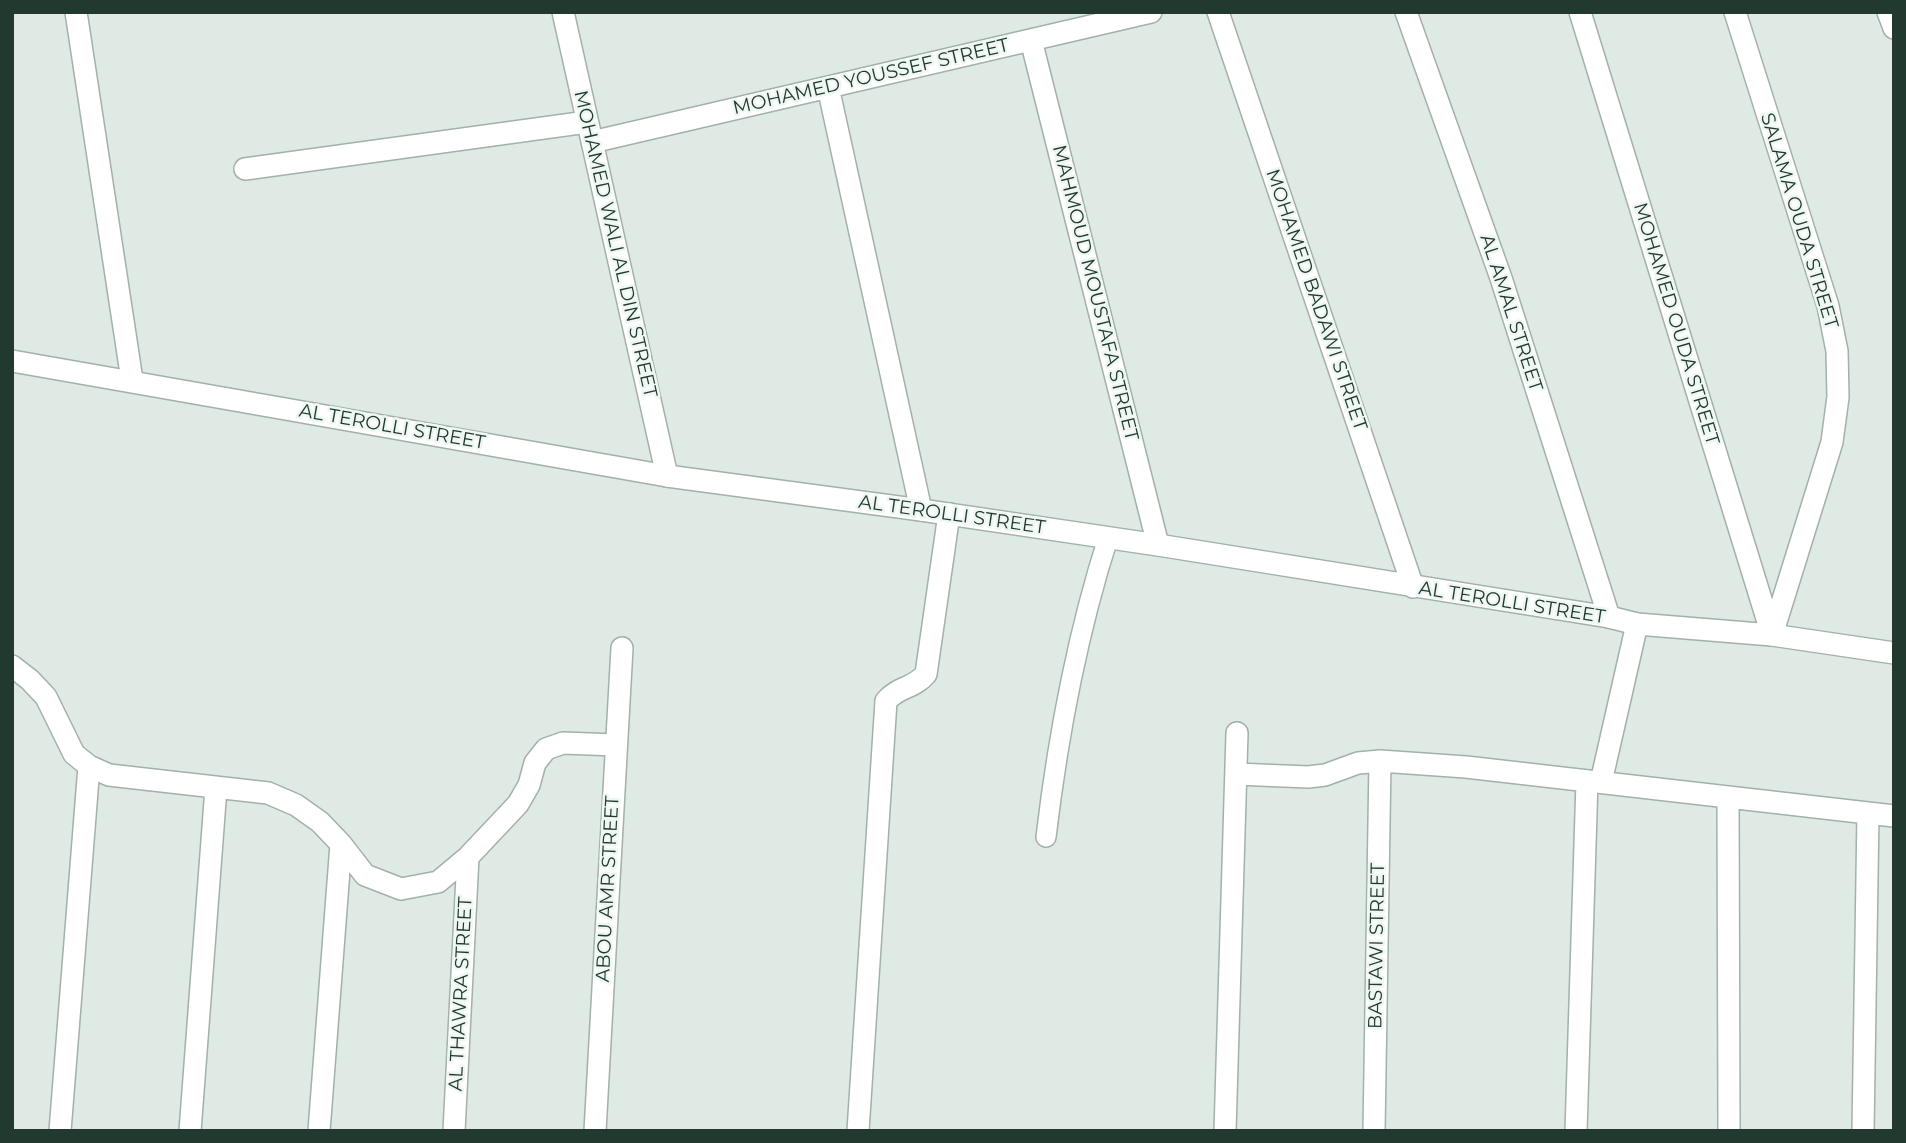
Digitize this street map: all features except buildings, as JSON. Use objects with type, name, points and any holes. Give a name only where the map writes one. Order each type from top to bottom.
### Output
[{"type":"street","points":[[76,12],[132,380]]},
{"type":"street","name":"MOHAMED WALI AL DIN STREET","points":[[563,12],[667,476]]},
{"type":"street","name":"MOHAMED YOUSSEF STREET","points":[[245,169],[589,132],[828,87],[1151,12]]},
{"type":"street","name":"MOHAMED BADAWI STREET","points":[[1218,12],[1413,587]]},
{"type":"street","name":"AL AMAL STREET","points":[[1406,12],[1502,278],[1609,617]]},
{"type":"street","name":"MOHAMED OUDA STREET","points":[[1580,12],[1772,635]]},
{"type":"street","name":"SALAMA OUDA STREET","points":[[1735,12],[1828,306],[1837,351],[1838,397],[1832,442],[1772,635]]},
{"type":"street","points":[[1888,12],[1894,28]]},
{"type":"street","name":"MAHMOUD MOUSTAFA STREET","points":[[1031,40],[1158,545]]},
{"type":"street","points":[[828,87],[921,510]]},
{"type":"street","name":"AL TEROLLI STREET","points":[[12,361],[667,476],[1158,545],[1609,617],[1637,624],[1772,635],[1894,653]]},
{"type":"street","points":[[859,1131],[886,701],[893,692],[917,684],[926,674],[949,514]]},
{"type":"street","points":[[1576,1131],[1594,782],[1637,624]]},
{"type":"street","name":"ABOU AMR STREET","points":[[595,1131],[622,648]]},
{"type":"street","points":[[12,666],[46,697],[74,754],[89,766],[109,775],[268,793],[296,805],[320,822],[365,875],[401,889],[438,882],[468,857],[518,804],[529,785],[535,763],[546,749],[563,743],[616,745]]},
{"type":"street","points":[[1225,1131],[1237,733]]},
{"type":"street","points":[[1236,774],[1308,777],[1325,775],[1358,762],[1380,761],[1466,767],[1894,816]]},
{"type":"street","name":"BASTAWI STREET","points":[[1374,1131],[1380,761]]},
{"type":"street","points":[[60,1131],[89,766]]},
{"type":"street","points":[[190,1131],[216,788]]},
{"type":"street","points":[[1728,797],[1729,1131]]},
{"type":"street","points":[[1863,1131],[1868,813]]},
{"type":"street","points":[[319,1131],[341,844]]},
{"type":"street","name":"AL THAWRA STREET","points":[[454,1131],[468,857]]},
{"type":"lane","points":[[1046,837],[1056,751],[1091,589],[1108,538]]}]
